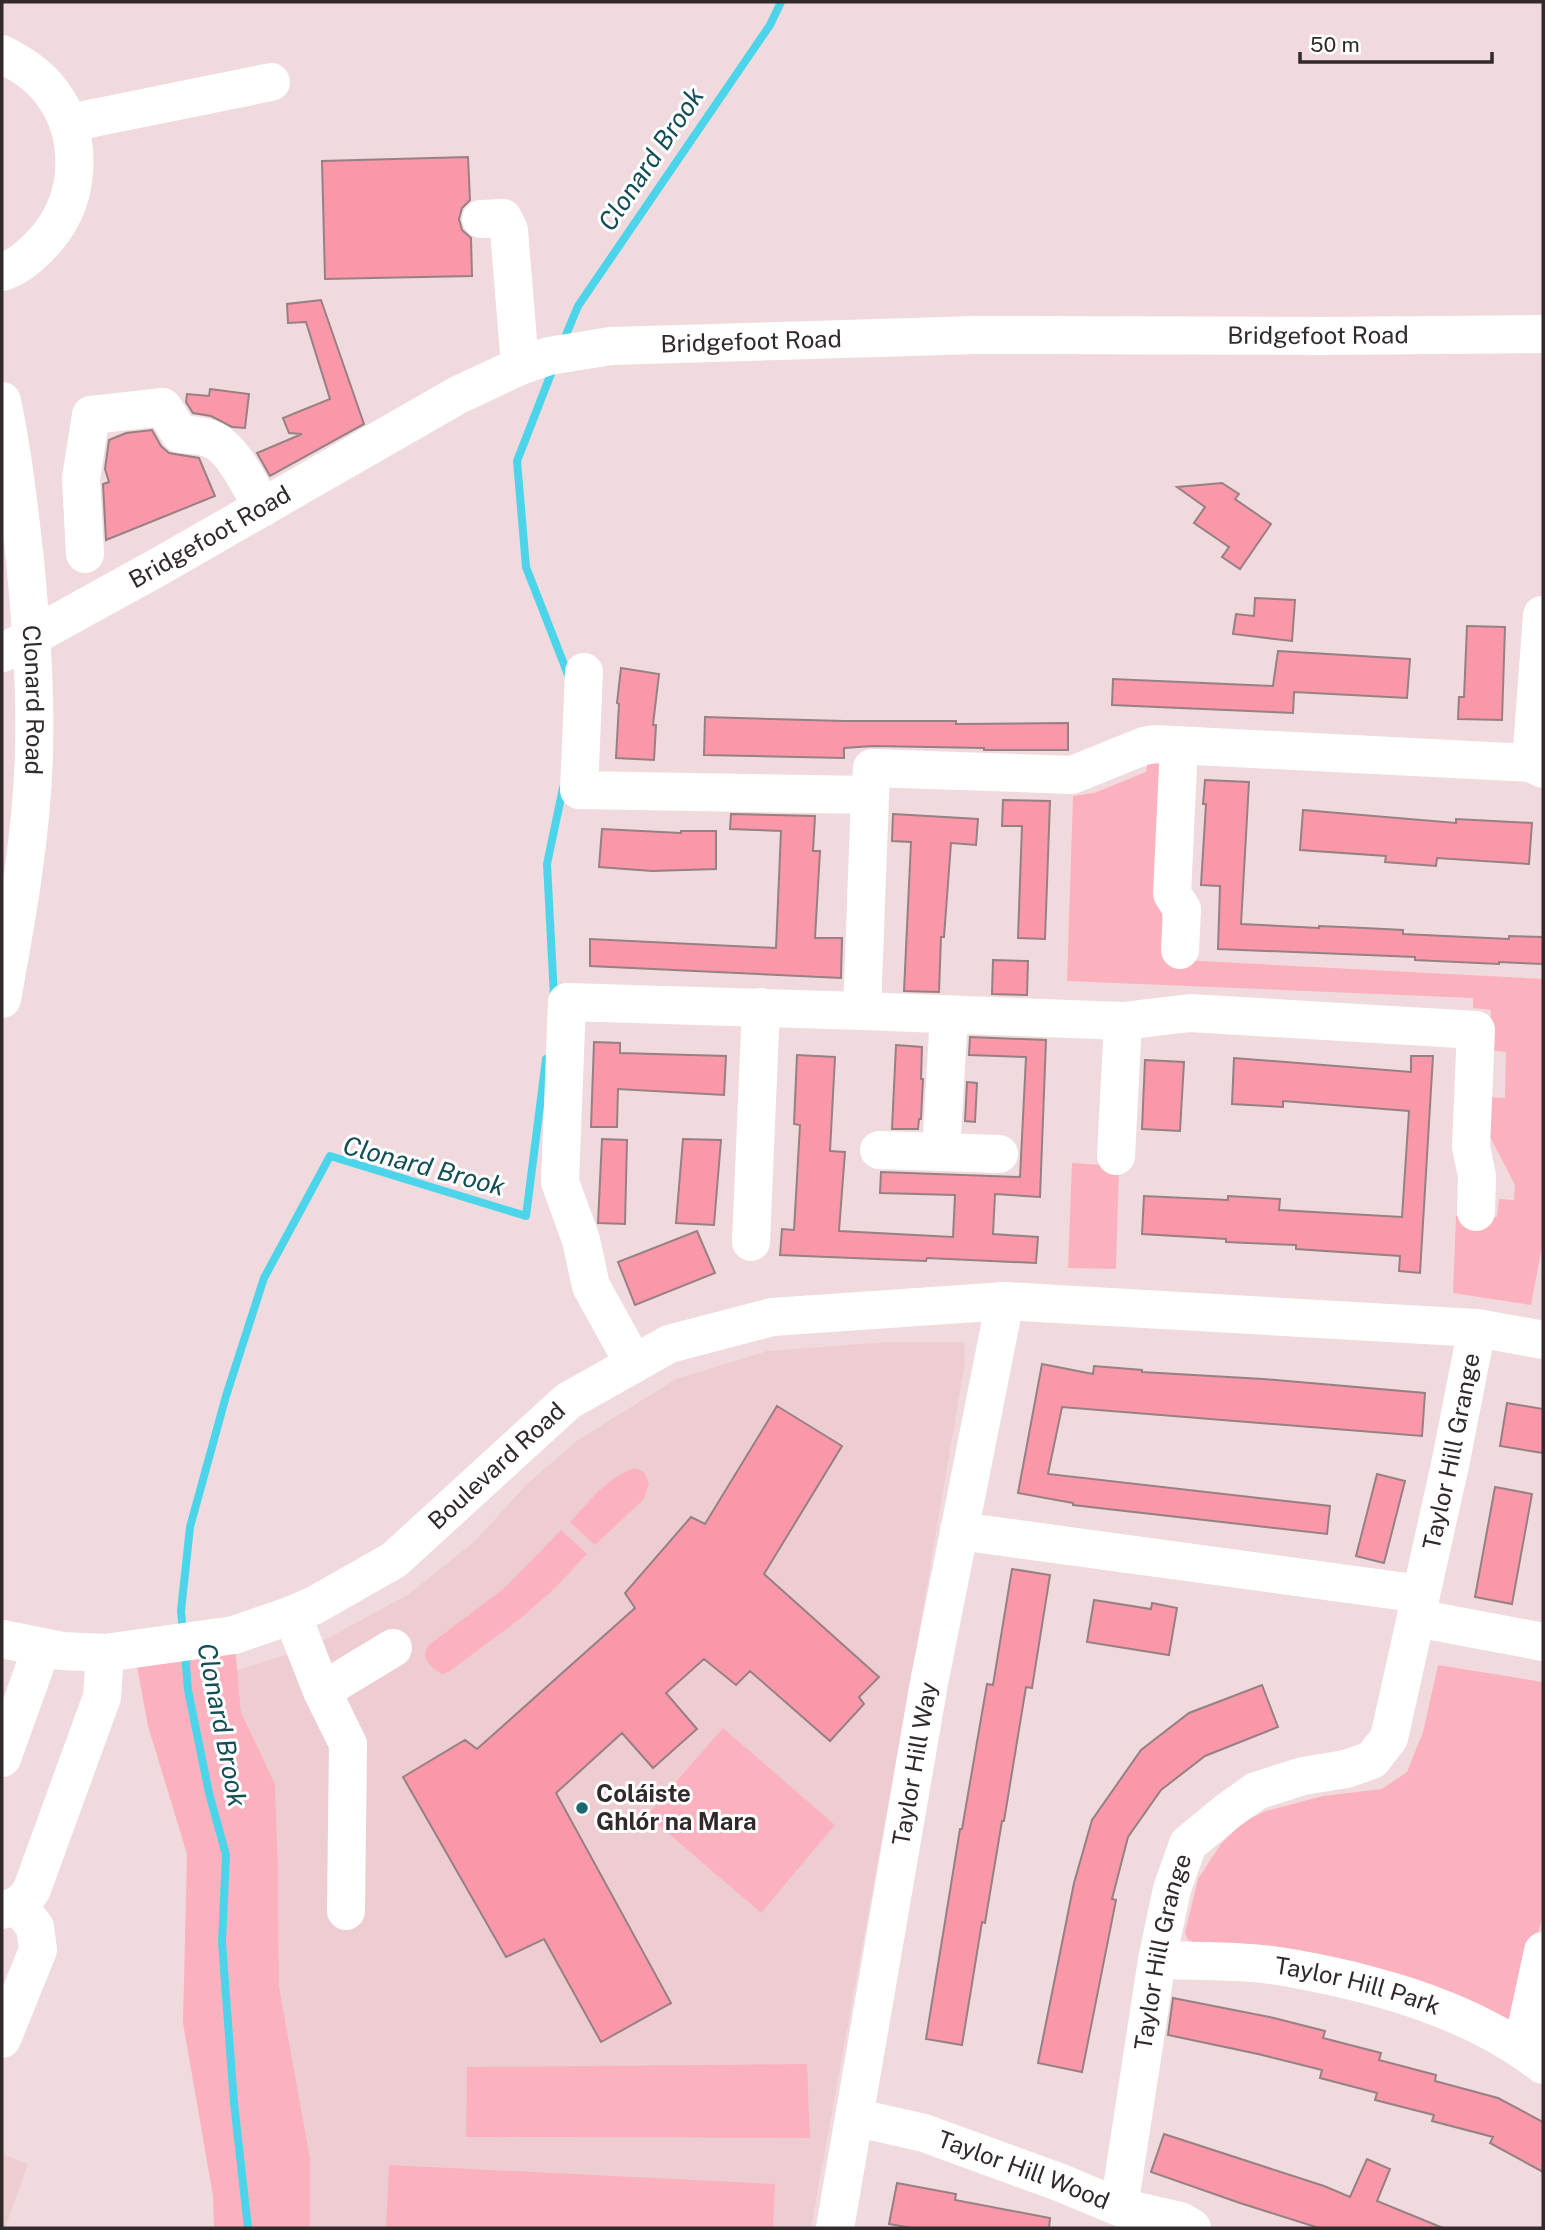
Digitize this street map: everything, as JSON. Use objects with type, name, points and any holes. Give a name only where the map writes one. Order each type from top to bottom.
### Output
[{"type":"street","points":[[2,54],[28,68],[52,93],[69,123],[75,158],[72,192],[58,224],[37,251],[2,272]]},
{"type":"street","points":[[69,123],[271,82]]},
{"type":"street","points":[[481,219],[503,218],[509,230],[520,366]]},
{"type":"street","name":"Bridgefoot Road","points":[[17,645],[262,508],[458,394],[549,356],[611,346],[976,335],[1543,334]]},
{"type":"street","name":"Clonard Road","points":[[2,401],[21,523],[17,645],[34,753],[27,842],[2,999]]},
{"type":"street","points":[[85,554],[81,478],[91,415],[163,407],[180,434],[210,438],[233,459],[243,470],[262,508]]},
{"type":"street","points":[[862,1011],[872,768],[1072,775],[1144,746],[1179,745],[1537,766],[1542,615]]},
{"type":"street","points":[[584,672],[579,790],[870,795]]},
{"type":"street","points":[[1179,745],[1172,894],[1182,909],[1180,950]]},
{"type":"street","points":[[634,1364],[591,1286],[581,1240],[560,1182],[567,1002],[1123,1021],[1189,1013],[1476,1031],[1469,1187]]},
{"type":"street","points":[[751,1242],[761,1007]]},
{"type":"street","points":[[941,1152],[948,1014]]},
{"type":"street","points":[[1116,1156],[1123,1021]]},
{"type":"street","points":[[879,1150],[999,1154]]},
{"type":"street","name":"Boulevard Road","points":[[2,1639],[42,1647],[105,1653],[234,1635],[292,1615],[315,1605],[394,1560],[568,1401],[669,1344],[772,1317],[1005,1301],[1477,1328],[1543,1340]]},
{"type":"street","name":"Taylor Hill Way","points":[[835,2228],[927,1696],[1005,1301]]},
{"type":"street","name":"Taylor Hill Grange","points":[[1119,2207],[1157,1960],[1172,1889],[1188,1844],[1256,1791],[1303,1776],[1346,1769],[1372,1760],[1389,1738],[1450,1465],[1477,1328]]},
{"type":"street","points":[[959,1531],[1418,1606],[1543,1642]]},
{"type":"street","points":[[292,1615],[322,1691],[348,1744],[346,1911]]},
{"type":"street","points":[[2,1758],[42,1647]]},
{"type":"street","points":[[322,1691],[393,1648]]},
{"type":"street","points":[[2,2039],[38,1950],[35,1927],[10,1907],[28,1897],[33,1889],[102,1697],[105,1653]]},
{"type":"street","points":[[1533,2057],[1543,1951]]},
{"type":"street","name":"Taylor Hill Park","points":[[1157,1960],[1237,1962],[1295,1968],[1381,1988],[1455,2014],[1533,2057]]},
{"type":"street","name":"Taylor Hill Wood","points":[[854,2117],[924,2133],[1119,2207],[1180,2221],[1192,2228]]},
{"type":"shaded area","points":[[1155,759],[1168,772],[1162,918],[1171,919],[1180,960],[1543,979],[1543,1241],[1531,1305],[1453,1293],[1456,1216],[1497,1217],[1499,1199],[1514,1200],[1515,1185],[1489,1135],[1488,1097],[1505,1098],[1506,1052],[1489,1050],[1491,1010],[1473,1008],[1473,998],[1067,981],[1073,796],[1094,793],[1146,772],[1148,761]]},
{"type":"shaded area","points":[[1072,1163],[1119,1166],[1116,1269],[1068,1268]]},
{"type":"shaded area","name":"Coláiste Ghlór na Mara","points":[[888,1342],[964,1342],[965,1362],[917,1645],[811,2228],[310,2228],[310,2158],[279,1986],[275,1784],[241,1712],[237,1670],[292,1653],[330,1637],[409,1594],[476,1540],[527,1484],[578,1440],[676,1379],[767,1351]]},
{"type":"shaded area","points":[[635,1468],[644,1472],[649,1483],[644,1499],[595,1545],[570,1522],[608,1483]]},
{"type":"shaded area","points":[[561,1530],[587,1554],[554,1589],[521,1618],[450,1671],[443,1674],[434,1669],[425,1654],[429,1645],[503,1589]]},
{"type":"shaded area","points":[[234,1635],[241,1712],[275,1784],[279,1986],[310,2158],[310,2228],[214,2228],[213,2196],[183,2023],[187,1854],[148,1726],[134,1650]]},
{"type":"shaded area","points":[[1438,1665],[1543,1682],[1543,1914],[1519,2012],[1514,2019],[1505,2019],[1437,1988],[1357,1962],[1265,1945],[1196,1943],[1188,1940],[1185,1933],[1198,1879],[1221,1844],[1243,1822],[1266,1811],[1323,1796],[1382,1789],[1407,1772],[1423,1732]]},
{"type":"shaded area","points":[[723,1728],[835,1825],[761,1913],[647,1815]]},
{"type":"shaded area","points":[[807,2064],[810,2138],[466,2137],[467,2067]]},
{"type":"shaded area","points":[[2,2154],[28,2164],[5,2228],[2,2228]]},
{"type":"shaded area","points":[[389,2165],[775,2184],[773,2228],[386,2228]]},
{"type":"building","points":[[468,157],[470,200],[462,208],[459,219],[462,230],[471,238],[472,276],[325,279],[322,161]]},
{"type":"building","points":[[321,300],[364,424],[270,476],[257,453],[302,434],[289,433],[283,418],[330,399],[306,322],[288,323],[287,304]]},
{"type":"building","points":[[210,389],[249,394],[245,428],[232,427],[211,416],[193,413],[186,402],[187,394],[209,396]]},
{"type":"building","points":[[152,430],[161,446],[169,453],[199,458],[215,496],[106,540],[103,484],[109,482],[105,469],[109,440],[126,433]]},
{"type":"building","points":[[1222,483],[1239,494],[1235,499],[1271,524],[1240,569],[1222,557],[1229,547],[1194,523],[1205,507],[1177,487]]},
{"type":"building","points":[[1255,598],[1295,600],[1292,641],[1233,634],[1236,614],[1254,616]]},
{"type":"building","points":[[1467,626],[1505,627],[1502,720],[1458,719],[1459,697],[1464,697]]},
{"type":"building","points":[[1278,651],[1410,659],[1407,698],[1294,692],[1293,713],[1112,705],[1113,679],[1273,686]]},
{"type":"building","points":[[621,668],[659,674],[653,725],[656,725],[654,760],[616,758]]},
{"type":"building","points":[[705,717],[956,721],[956,724],[1068,723],[1068,750],[873,746],[844,748],[844,758],[704,755]]},
{"type":"building","points":[[1205,780],[1249,782],[1241,924],[1403,930],[1403,934],[1509,939],[1509,936],[1543,937],[1543,964],[1218,949],[1220,886],[1201,885]]},
{"type":"building","points":[[1003,800],[1050,801],[1045,939],[1018,938],[1022,826],[1002,826]]},
{"type":"building","points":[[1303,810],[1456,823],[1456,819],[1532,823],[1529,864],[1437,858],[1436,866],[1385,862],[1386,856],[1300,850]]},
{"type":"building","points":[[731,814],[815,816],[813,851],[820,851],[815,938],[842,938],[841,978],[590,966],[590,939],[776,948],[781,831],[730,829]]},
{"type":"building","points":[[893,814],[978,819],[976,845],[951,843],[944,937],[941,937],[939,992],[904,991],[911,842],[892,841]]},
{"type":"building","points":[[602,829],[681,833],[716,831],[716,869],[652,871],[599,867]]},
{"type":"building","points":[[993,960],[1028,961],[1027,995],[992,994]]},
{"type":"building","points":[[970,1037],[1046,1040],[1040,1197],[995,1194],[993,1234],[1038,1237],[1036,1263],[780,1255],[782,1229],[794,1230],[800,1125],[794,1124],[797,1055],[835,1057],[830,1151],[845,1152],[839,1231],[953,1237],[955,1195],[880,1193],[881,1172],[1020,1177],[1026,1057],[969,1055]]},
{"type":"building","points":[[594,1042],[620,1043],[620,1053],[726,1056],[724,1095],[618,1089],[617,1127],[591,1127]]},
{"type":"building","points":[[896,1045],[922,1047],[923,1079],[918,1129],[892,1129]]},
{"type":"building","points":[[1411,1056],[1433,1056],[1420,1273],[1399,1271],[1400,1256],[1296,1249],[1296,1245],[1226,1242],[1226,1239],[1142,1234],[1144,1196],[1228,1200],[1228,1196],[1280,1199],[1279,1210],[1402,1217],[1409,1111],[1283,1101],[1283,1107],[1232,1104],[1234,1058],[1411,1072]]},
{"type":"building","points":[[1145,1060],[1184,1062],[1180,1131],[1142,1129]]},
{"type":"building","points":[[967,1082],[977,1083],[975,1122],[965,1121]]},
{"type":"building","points":[[602,1139],[627,1140],[625,1224],[598,1223]]},
{"type":"building","points":[[683,1139],[721,1140],[714,1225],[676,1223]]},
{"type":"building","points":[[697,1231],[715,1273],[635,1305],[618,1262]]},
{"type":"building","points":[[1042,1364],[1093,1374],[1094,1366],[1425,1393],[1422,1436],[1062,1407],[1048,1474],[1330,1506],[1327,1534],[1073,1505],[1018,1493]]},
{"type":"building","points":[[1507,1403],[1543,1409],[1543,1453],[1500,1446]]},
{"type":"building","points":[[777,1406],[842,1446],[764,1574],[879,1677],[859,1697],[864,1704],[830,1741],[750,1671],[736,1685],[704,1659],[666,1693],[697,1729],[653,1768],[622,1733],[556,1793],[671,2003],[601,2042],[544,1939],[506,1957],[403,1777],[465,1740],[477,1749],[635,1608],[625,1593],[691,1517],[705,1524]]},
{"type":"building","points":[[1377,1474],[1405,1481],[1384,1563],[1356,1556]]},
{"type":"building","points":[[1495,1487],[1532,1494],[1512,1604],[1475,1597]]},
{"type":"building","points":[[1012,1569],[1050,1575],[1032,1688],[1026,1687],[962,2045],[926,2039],[960,1829],[987,1684],[993,1685]]},
{"type":"building","points":[[1094,1600],[1151,1609],[1152,1603],[1177,1608],[1169,1655],[1087,1642]]},
{"type":"building","points":[[1262,1685],[1278,1727],[1205,1756],[1161,1790],[1128,1837],[1112,1899],[1116,1900],[1082,2072],[1038,2063],[1074,1883],[1092,1820],[1141,1750],[1189,1713]]},
{"type":"building","points":[[1173,1998],[1325,2031],[1323,2038],[1381,2053],[1379,2060],[1436,2075],[1435,2081],[1498,2098],[1543,2122],[1543,2172],[1490,2143],[1493,2137],[1432,2121],[1434,2115],[1375,2100],[1377,2093],[1320,2078],[1322,2070],[1168,2035]]},
{"type":"building","points":[[1164,2134],[1350,2197],[1367,2159],[1390,2169],[1377,2201],[1443,2228],[1319,2228],[1240,2203],[1151,2172]]},
{"type":"building","points":[[897,2183],[956,2194],[955,2200],[1050,2218],[1049,2228],[912,2228],[889,2224]]},
{"type":"waterway","name":"Clonard Brook","points":[[563,342],[578,306],[770,25],[781,2]]},
{"type":"waterway","name":"Clonard Brook","points":[[554,366],[517,461],[526,567],[569,677]]},
{"type":"waterway","name":"Clonard Brook","points":[[554,997],[547,864],[563,788]]},
{"type":"waterway","name":"Clonard Brook","points":[[183,1633],[181,1611],[190,1527],[226,1396],[264,1278],[330,1156],[526,1216],[546,1059]]},
{"type":"waterway","name":"Clonard Brook","points":[[185,1653],[188,1690],[209,1793],[226,1855],[222,1942],[234,2103],[248,2228]]},
{"type":"place","name":"Coláiste Ghlór na Mara","points":[[582,1808]]}]
